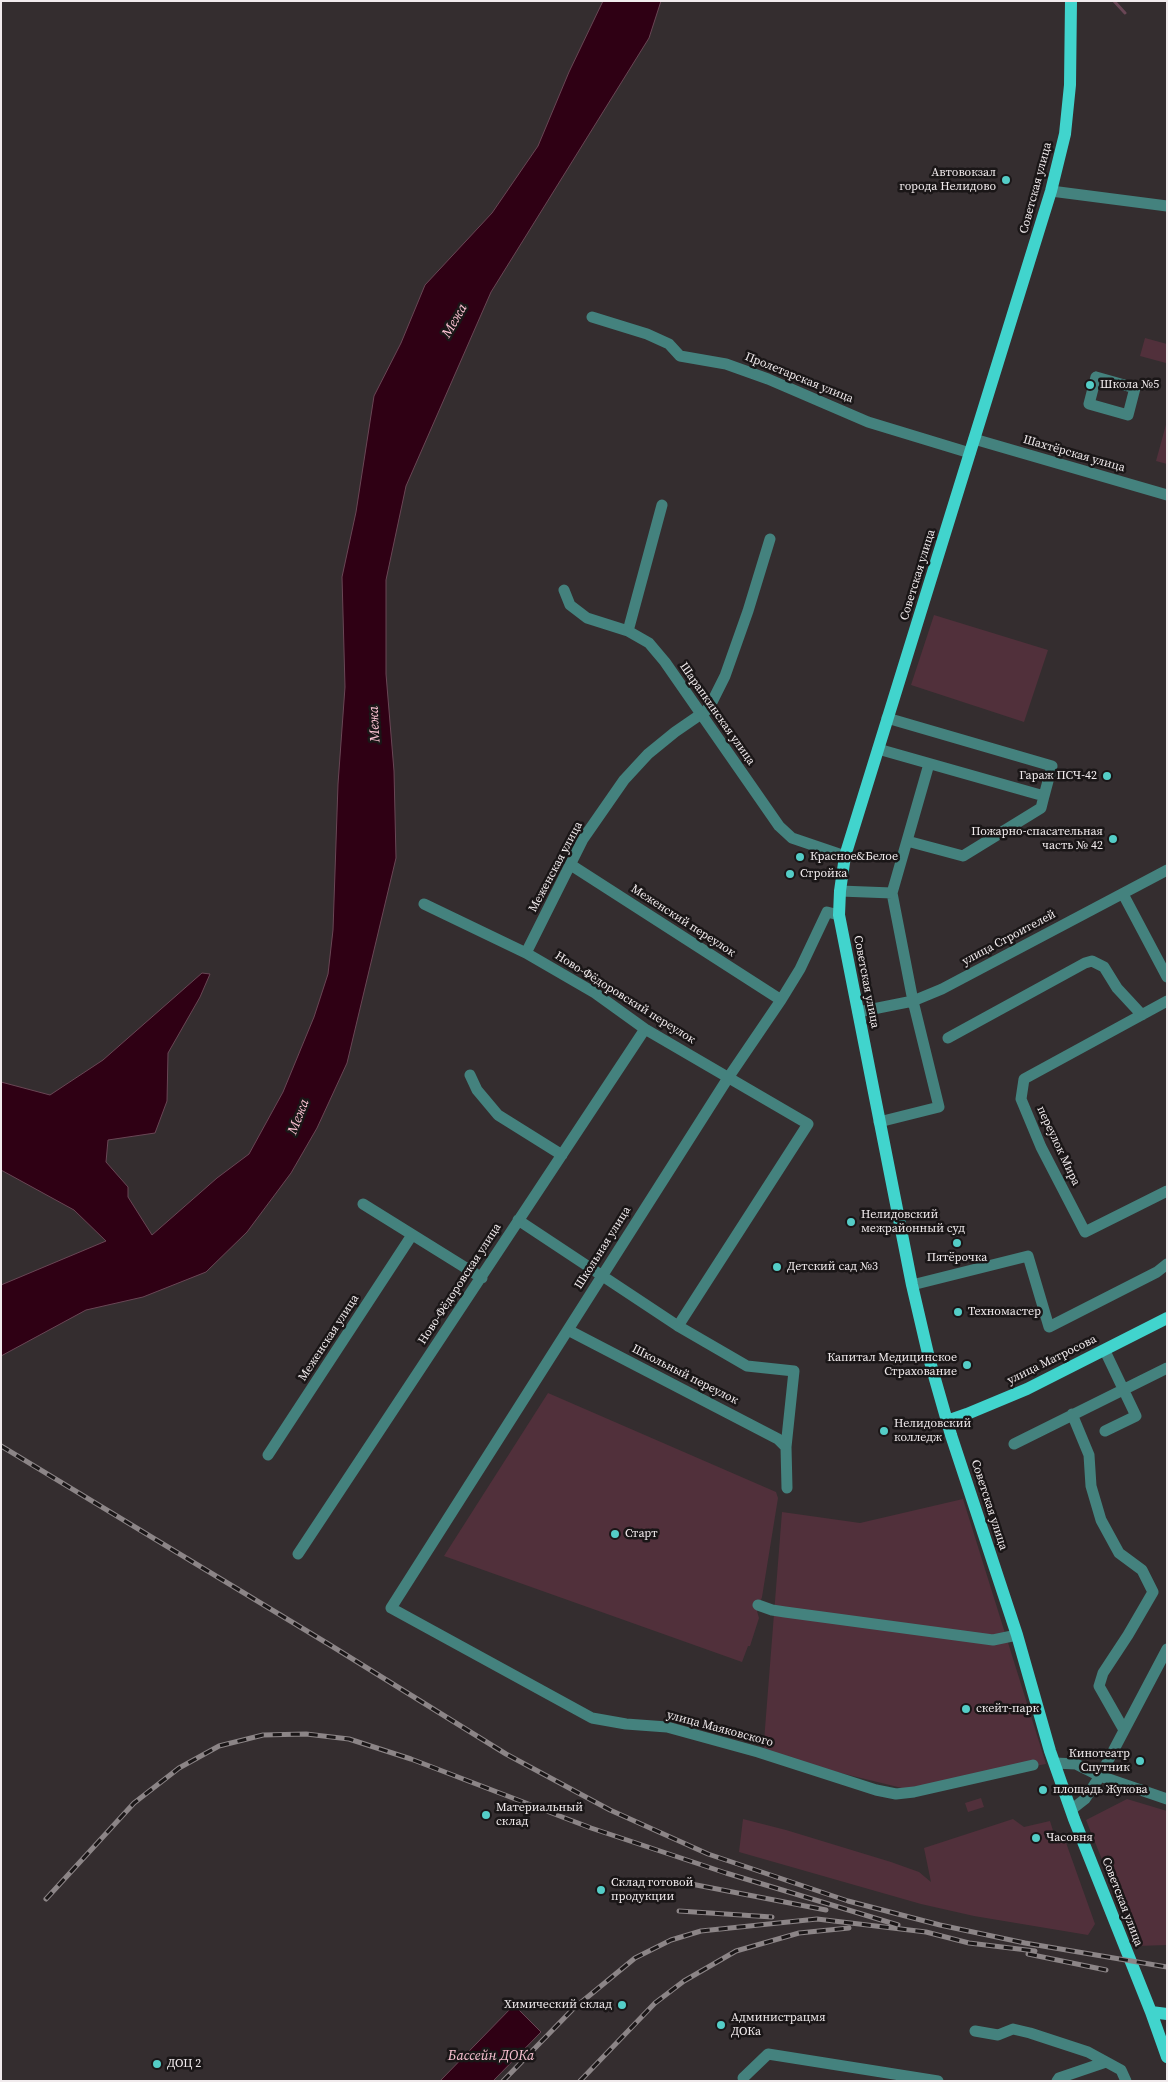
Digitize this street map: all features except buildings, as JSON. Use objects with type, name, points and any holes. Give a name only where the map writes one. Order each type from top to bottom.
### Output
[{"type":"main road","name":"Советская улица","points":[[1071,1],[1070,85],[1066,126],[1051,191],[845,856],[839,915],[912,1285],[929,1358],[947,1421],[1017,1635],[1071,1810],[1167,2057]]},
{"type":"main road","name":"улица Матросова","points":[[947,1421],[1027,1389],[1167,1318]]},
{"type":"main road","points":[[1151,2012],[1167,2014]]},
{"type":"street","points":[[1051,191],[1167,206]]},
{"type":"street","name":"Пролетарская улица","points":[[592,317],[647,334],[669,344],[680,356],[726,364],[768,379],[868,422],[970,453]]},
{"type":"street","name":"Шахтёрская улица","points":[[974,439],[1167,495]]},
{"type":"street","points":[[628,631],[662,505]]},
{"type":"street","name":"Меженская улица","points":[[526,953],[584,840],[624,780],[648,754],[707,710],[712,702],[725,676],[748,611],[770,539]]},
{"type":"street","name":"Шарапкинская улица","points":[[564,590],[570,605],[586,618],[628,631],[649,643],[665,662],[779,826],[792,838],[845,856]]},
{"type":"street","points":[[887,718],[1052,766],[1041,808],[963,856],[907,841]]},
{"type":"street","points":[[878,749],[1044,796]]},
{"type":"street","points":[[879,1122],[939,1107],[913,1000],[892,893],[929,764]]},
{"type":"street","name":"Меженский переулок","points":[[571,865],[781,1000]]},
{"type":"street","name":"улица Строителей","points":[[858,1012],[913,1000],[942,989],[1167,870]]},
{"type":"street","points":[[840,891],[892,893]]},
{"type":"street","points":[[1123,894],[1167,977]]},
{"type":"street","name":"Ново-Фёдоровский переулок","points":[[424,904],[526,953],[595,993],[645,1029],[808,1124],[678,1326]]},
{"type":"street","name":"Школьная улица","points":[[391,1608],[728,1078],[781,1000],[800,969],[827,912],[839,915]]},
{"type":"street","points":[[948,1038],[1085,963],[1092,961],[1104,967],[1117,988],[1142,1014]]},
{"type":"street","name":"переулок Мира","points":[[1167,1001],[1024,1079],[1022,1098],[1040,1147],[1085,1232],[1167,1191]]},
{"type":"street","name":"Ново-Фёдоровская улица","points":[[298,1554],[645,1029]]},
{"type":"street","points":[[470,1075],[477,1090],[498,1115],[562,1155]]},
{"type":"street","points":[[363,1204],[482,1278]]},
{"type":"street","points":[[518,1220],[678,1326],[747,1366],[794,1371],[786,1447],[787,1488]]},
{"type":"street","name":"Меженская улица","points":[[268,1455],[412,1236]]},
{"type":"street","points":[[912,1285],[1028,1256],[1049,1327],[1157,1272],[1167,1264]]},
{"type":"street","name":"Школьный переулок","points":[[568,1330],[778,1439],[786,1447]]},
{"type":"street","points":[[1104,1350],[1136,1416],[1105,1430]]},
{"type":"street","points":[[1014,1444],[1167,1368]]},
{"type":"street","points":[[1072,1414],[1089,1455],[1091,1486],[1101,1520],[1120,1553],[1142,1570],[1154,1592],[1103,1673],[1099,1686],[1124,1730]]},
{"type":"street","points":[[758,1605],[772,1610],[993,1640],[1017,1635]]},
{"type":"street","name":"улица Маяковского","points":[[391,1608],[592,1718],[626,1724],[667,1727],[758,1752],[876,1790],[896,1794],[914,1792],[1033,1765]]},
{"type":"street","points":[[1071,1810],[1085,1798],[1100,1776],[1167,1649]]},
{"type":"street","points":[[1055,1763],[1076,1764],[1100,1776],[1167,1799]]},
{"type":"street","points":[[975,2031],[998,2035],[1013,2029],[1088,2052],[1121,2070],[1126,2081]]},
{"type":"street","points":[[1078,2071],[1088,2052]]},
{"type":"street","points":[[743,2078],[768,2054],[938,2081]]},
{"type":"street","points":[[1056,2081],[1059,2078],[1106,2062]]},
{"type":"shaded area","points":[[1145,338],[1167,344],[1166,363],[1140,356]]},
{"type":"shaded area","points":[[1167,421],[1167,464],[1156,461]]},
{"type":"shaded area","points":[[934,615],[1048,650],[1024,722],[911,685]]},
{"type":"shaded area","name":"Старт","points":[[548,1393],[776,1492],[778,1498],[762,1597],[757,1611],[759,1618],[750,1646],[748,1646],[742,1662],[444,1556]]},
{"type":"shaded area","points":[[963,1499],[1046,1764],[906,1789],[763,1754],[782,1512],[860,1523]]},
{"type":"shaded area","points":[[981,1798],[984,1807],[968,1812],[965,1803]]},
{"type":"shaded area","points":[[1127,1799],[1167,1811],[1167,1945],[1137,1946],[1086,1820]]},
{"type":"shaded area","points":[[743,1819],[891,1862],[919,1872],[931,1882],[924,1848],[1013,1819],[1024,1827],[1050,1821],[1055,1837],[1064,1837],[1095,1924],[1088,1935],[974,1916],[921,1904],[739,1852]]},
{"type":"water","name":"Межа","points":[[603,1],[661,1],[649,38],[491,292],[406,486],[386,580],[386,674],[394,771],[396,858],[347,1063],[317,1128],[291,1173],[247,1232],[206,1272],[143,1297],[86,1310],[1,1356],[1,1285],[106,1241],[74,1210],[1,1170],[1,1082],[50,1095],[103,1060],[202,973],[210,974],[200,997],[168,1053],[167,1101],[155,1133],[108,1140],[106,1162],[128,1187],[128,1197],[152,1235],[217,1178],[249,1154],[283,1092],[314,1017],[328,974],[333,930],[338,784],[345,687],[342,577],[356,512],[374,396],[401,343],[425,285],[492,213],[538,146],[569,72]]},
{"type":"water","name":"Бассейн ДОКа","points":[[514,2005],[541,2032],[493,2081],[440,2081]]},
{"type":"waterway","points":[[1114,1],[1125,13]]},
{"type":"railway","points":[[1,1446],[506,1754],[610,1810],[708,1854],[848,1901],[940,1925],[1025,1943],[1167,1967]]},
{"type":"railway","points":[[46,1899],[134,1803],[179,1768],[219,1746],[263,1735],[306,1734],[349,1739],[411,1759],[591,1828],[726,1873],[898,1925]]},
{"type":"railway","points":[[686,1883],[826,1910]]},
{"type":"railway","points":[[679,1911],[772,1917]]},
{"type":"railway","points":[[503,2081],[573,2009],[635,1958],[671,1940],[701,1931],[817,1919],[926,1932],[969,1943],[1035,1951]]},
{"type":"railway","points":[[580,2081],[655,2003],[684,1981],[736,1951],[799,1933],[849,1928]]},
{"type":"railway","points":[[1028,1954],[1106,1970]]},
{"type":"place","name":"Автовокзал города Нелидово","points":[[1006,180]]},
{"type":"place","name":"Школа №5","points":[[1090,385]]},
{"type":"place","name":"Гараж ПСЧ-42","points":[[1107,776]]},
{"type":"place","name":"Пожарно-спасательная часть № 42","points":[[1113,839]]},
{"type":"place","name":"Красное&Белое","points":[[800,857]]},
{"type":"place","name":"Стройка","points":[[790,874]]},
{"type":"place","name":"Нелидовский межрайонный суд","points":[[851,1222]]},
{"type":"place","name":"Пятёрочка","points":[[957,1243]]},
{"type":"place","name":"Детский сад №3","points":[[777,1267]]},
{"type":"place","name":"Техномастер","points":[[958,1312]]},
{"type":"place","name":"Капитал Медицинское Страхование","points":[[967,1365]]},
{"type":"place","name":"Нелидовский колледж","points":[[884,1431]]},
{"type":"place","name":"Старт","points":[[615,1534]]},
{"type":"place","name":"скейт-парк","points":[[966,1709]]},
{"type":"place","name":"Кинотеатр Спутник","points":[[1140,1761]]},
{"type":"place","name":"площадь Жукова","points":[[1043,1790]]},
{"type":"place","name":"Материальный склад","points":[[486,1815]]},
{"type":"place","name":"Часовня","points":[[1036,1838]]},
{"type":"place","name":"Склад готовой продукции","points":[[601,1890]]},
{"type":"place","name":"Химический склад","points":[[622,2005]]},
{"type":"place","name":"Администрацмя ДОКа","points":[[721,2025]]},
{"type":"place","name":"ДОЦ 2","points":[[157,2064]]}]
